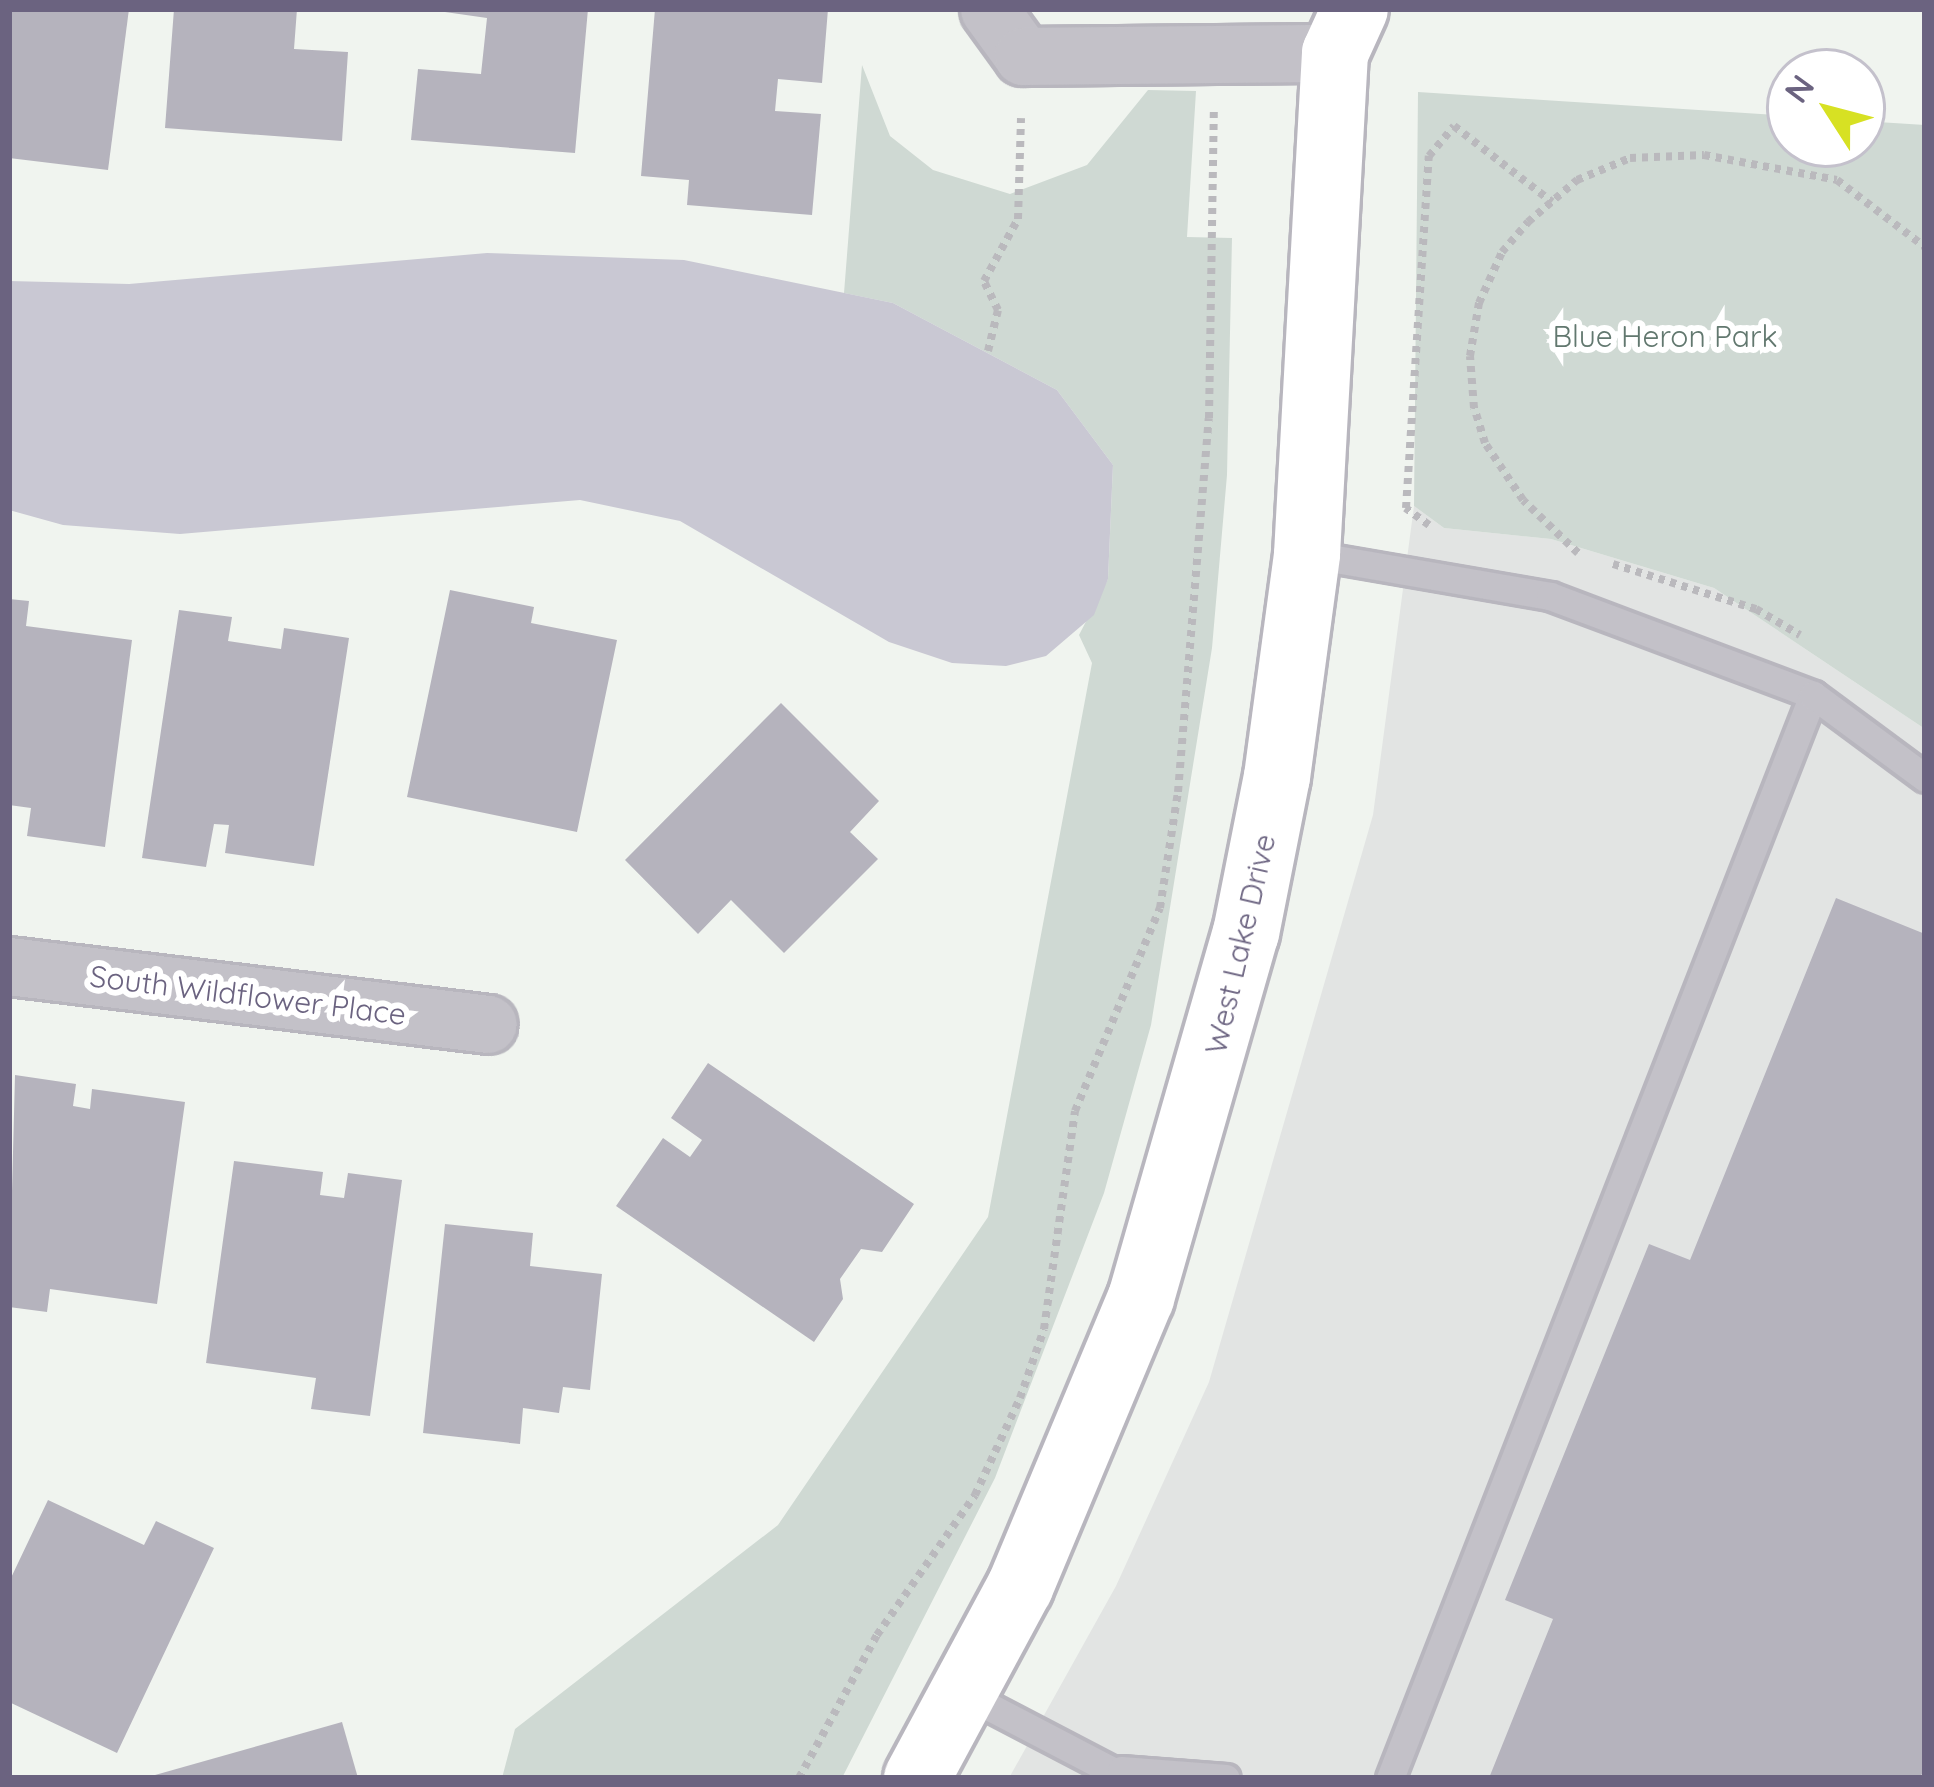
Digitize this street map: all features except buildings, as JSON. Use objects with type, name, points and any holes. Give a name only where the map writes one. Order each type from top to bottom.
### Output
[{"type":"street","points":[[989,9],[1023,56],[1219,57],[1337,24]]},
{"type":"street","name":"West Lake Drive","points":[[917,1778],[965,1694],[1082,1447],[1141,1298],[1205,1089],[1277,777],[1307,554],[1337,24]]},
{"type":"street","name":"South Wildflower Place","points":[[9,966],[487,1024]]},
{"type":"lane","points":[[1307,554],[1550,596],[1813,695],[1925,778]]},
{"type":"lane","points":[[1390,1778],[1813,695]]},
{"type":"lane","points":[[965,1694],[1124,1774],[1226,1778]]},
{"type":"path","points":[[988,351],[998,310],[983,281],[1018,219],[1023,56]]},
{"type":"path","points":[[799,1778],[877,1635],[975,1496],[1020,1398],[1044,1329],[1075,1111],[1160,908],[1178,792],[1209,418],[1219,57]]},
{"type":"path","points":[[1434,528],[1406,508],[1429,156],[1454,126],[1552,202]]},
{"type":"path","points":[[1580,554],[1523,500],[1485,443],[1470,379],[1488,274],[1515,234],[1577,180],[1630,158],[1704,155],[1837,180],[1896,218],[1925,247]]},
{"type":"path","points":[[1543,546],[1756,609],[1810,642]]},
{"type":"shaded area","points":[[487,253],[684,260],[893,303],[1057,390],[1113,465],[1108,579],[1094,615],[1046,656],[1006,666],[952,663],[889,642],[680,521],[580,500],[180,534],[63,525],[9,510],[9,281],[129,284]]},
{"type":"shaded area","points":[[1414,506],[1444,528],[1551,539],[1714,588],[1925,729],[1925,1778],[1009,1778],[1116,1586],[1209,1382],[1373,815]]},
{"type":"green space","points":[[862,65],[890,136],[933,170],[1010,194],[1087,165],[1148,90],[1196,91],[1187,237],[1232,238],[1227,475],[1212,648],[1151,1025],[1104,1193],[995,1478],[842,1778],[502,1778],[515,1729],[778,1525],[988,1217],[1092,663],[1079,635],[1108,579],[1113,465],[1057,390],[893,303],[844,293]]},
{"type":"green space","name":"Blue Heron Park","points":[[1418,92],[1766,114],[1766,168],[1886,168],[1886,123],[1925,125],[1925,729],[1714,588],[1551,539],[1444,528],[1414,506]]}]
